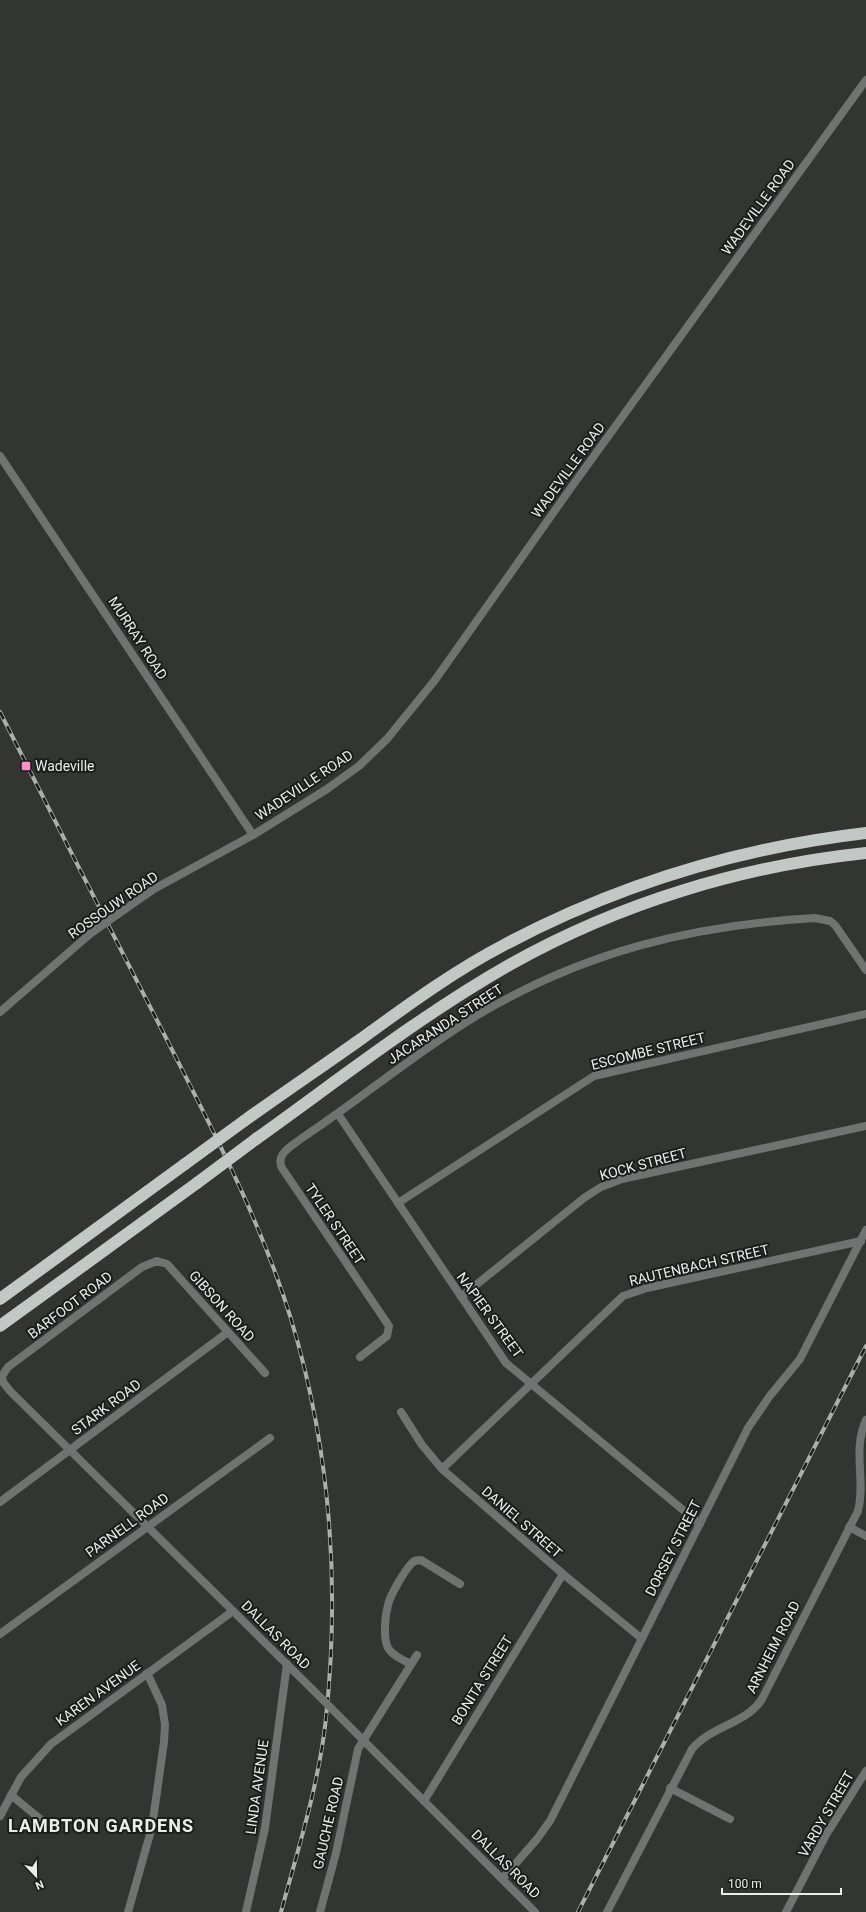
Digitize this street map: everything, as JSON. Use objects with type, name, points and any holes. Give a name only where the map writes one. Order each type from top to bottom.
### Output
[{"type":"highway","points":[[0,1299],[244,1121],[456,973],[503,945],[562,915],[619,891],[721,859],[775,846],[866,833]]},
{"type":"highway","points":[[0,1326],[415,1023],[511,964],[568,935],[642,904],[678,892],[730,877],[810,860],[866,853]]},
{"type":"highway","points":[[0,1293],[45,1266]]},
{"type":"street","name":"WADEVILLE ROAD","points":[[253,835],[359,766],[387,739],[435,680],[579,476],[866,80]]},
{"type":"street","name":"MURRAY ROAD","points":[[0,456],[253,835]]},
{"type":"street","name":"ROSSOUW ROAD","points":[[0,1012],[90,934],[118,914],[154,889],[253,835]]},
{"type":"street","name":"JACARANDA STREET","points":[[338,1114],[438,1041],[507,998],[572,968],[649,942],[713,928],[792,919],[815,918],[830,921],[840,931],[866,970]]},
{"type":"street","name":"ESCOMBE STREET","points":[[398,1203],[594,1076],[866,1014]]},
{"type":"street","name":"NAPIER STREET","points":[[338,1114],[501,1357],[530,1384],[700,1524]]},
{"type":"street","name":"TYLER STREET","points":[[338,1114],[282,1154],[280,1164],[389,1326],[388,1336],[360,1357]]},
{"type":"street","name":"KOCK STREET","points":[[461,1297],[584,1198],[601,1187],[622,1179],[866,1126]]},
{"type":"street","name":"DORSEY STREET","points":[[503,1878],[537,1839],[550,1821],[748,1428],[768,1397],[800,1359],[866,1230]]},
{"type":"street","name":"RAUTENBACH STREET","points":[[442,1469],[618,1300],[629,1294],[647,1288],[861,1241]]},
{"type":"street","name":"GIBSON ROAD","points":[[157,1261],[167,1264],[265,1373]]},
{"type":"street","name":"BARFOOT ROAD","points":[[2,1376],[8,1367],[130,1276],[148,1264],[157,1261]]},
{"type":"street","name":"STARK ROAD","points":[[0,1502],[228,1332]]},
{"type":"street","name":"DALLAS ROAD","points":[[2,1376],[3,1382],[10,1391],[503,1878],[535,1912]]},
{"type":"street","name":"DANIEL STREET","points":[[401,1412],[422,1445],[442,1469],[563,1574],[641,1638]]},
{"type":"street","name":"ARNHEIM ROAD","points":[[607,1912],[688,1755],[698,1742],[712,1732],[745,1716],[758,1706],[858,1511],[860,1503],[859,1447],[866,1420]]},
{"type":"street","name":"PARNELL ROAD","points":[[0,1634],[270,1438]]},
{"type":"street","points":[[849,1527],[866,1536]]},
{"type":"street","points":[[411,1664],[396,1656],[389,1649],[386,1629],[386,1611],[390,1599],[409,1566],[415,1561],[421,1560],[460,1584]]},
{"type":"street","name":"BONITA STREET","points":[[424,1801],[563,1574]]},
{"type":"street","name":"KAREN AVENUE","points":[[0,1816],[28,1768],[51,1744],[233,1611]]},
{"type":"street","name":"GAUCHE ROAD","points":[[323,1911],[358,1749],[417,1655]]},
{"type":"street","name":"LINDA AVENUE","points":[[246,1912],[265,1828],[287,1664]]},
{"type":"street","points":[[128,1912],[152,1827],[164,1742],[165,1725],[162,1705],[147,1673]]},
{"type":"street","name":"VARDY STREET","points":[[786,1912],[826,1835],[866,1771]]},
{"type":"street","points":[[670,1788],[730,1819]]},
{"type":"street","points":[[11,1795],[45,1823]]},
{"type":"railway","points":[[0,712],[233,1172],[279,1281],[304,1368],[315,1417],[323,1467],[328,1517],[332,1617],[330,1668],[323,1743],[313,1792],[281,1912]]},
{"type":"railway","points":[[578,1912],[866,1346]]},
{"type":"place","name":"Wadeville","points":[[26,766]]},
{"type":"district","name":"LAMBTON GARDENS","points":[[101,1825]]}]
